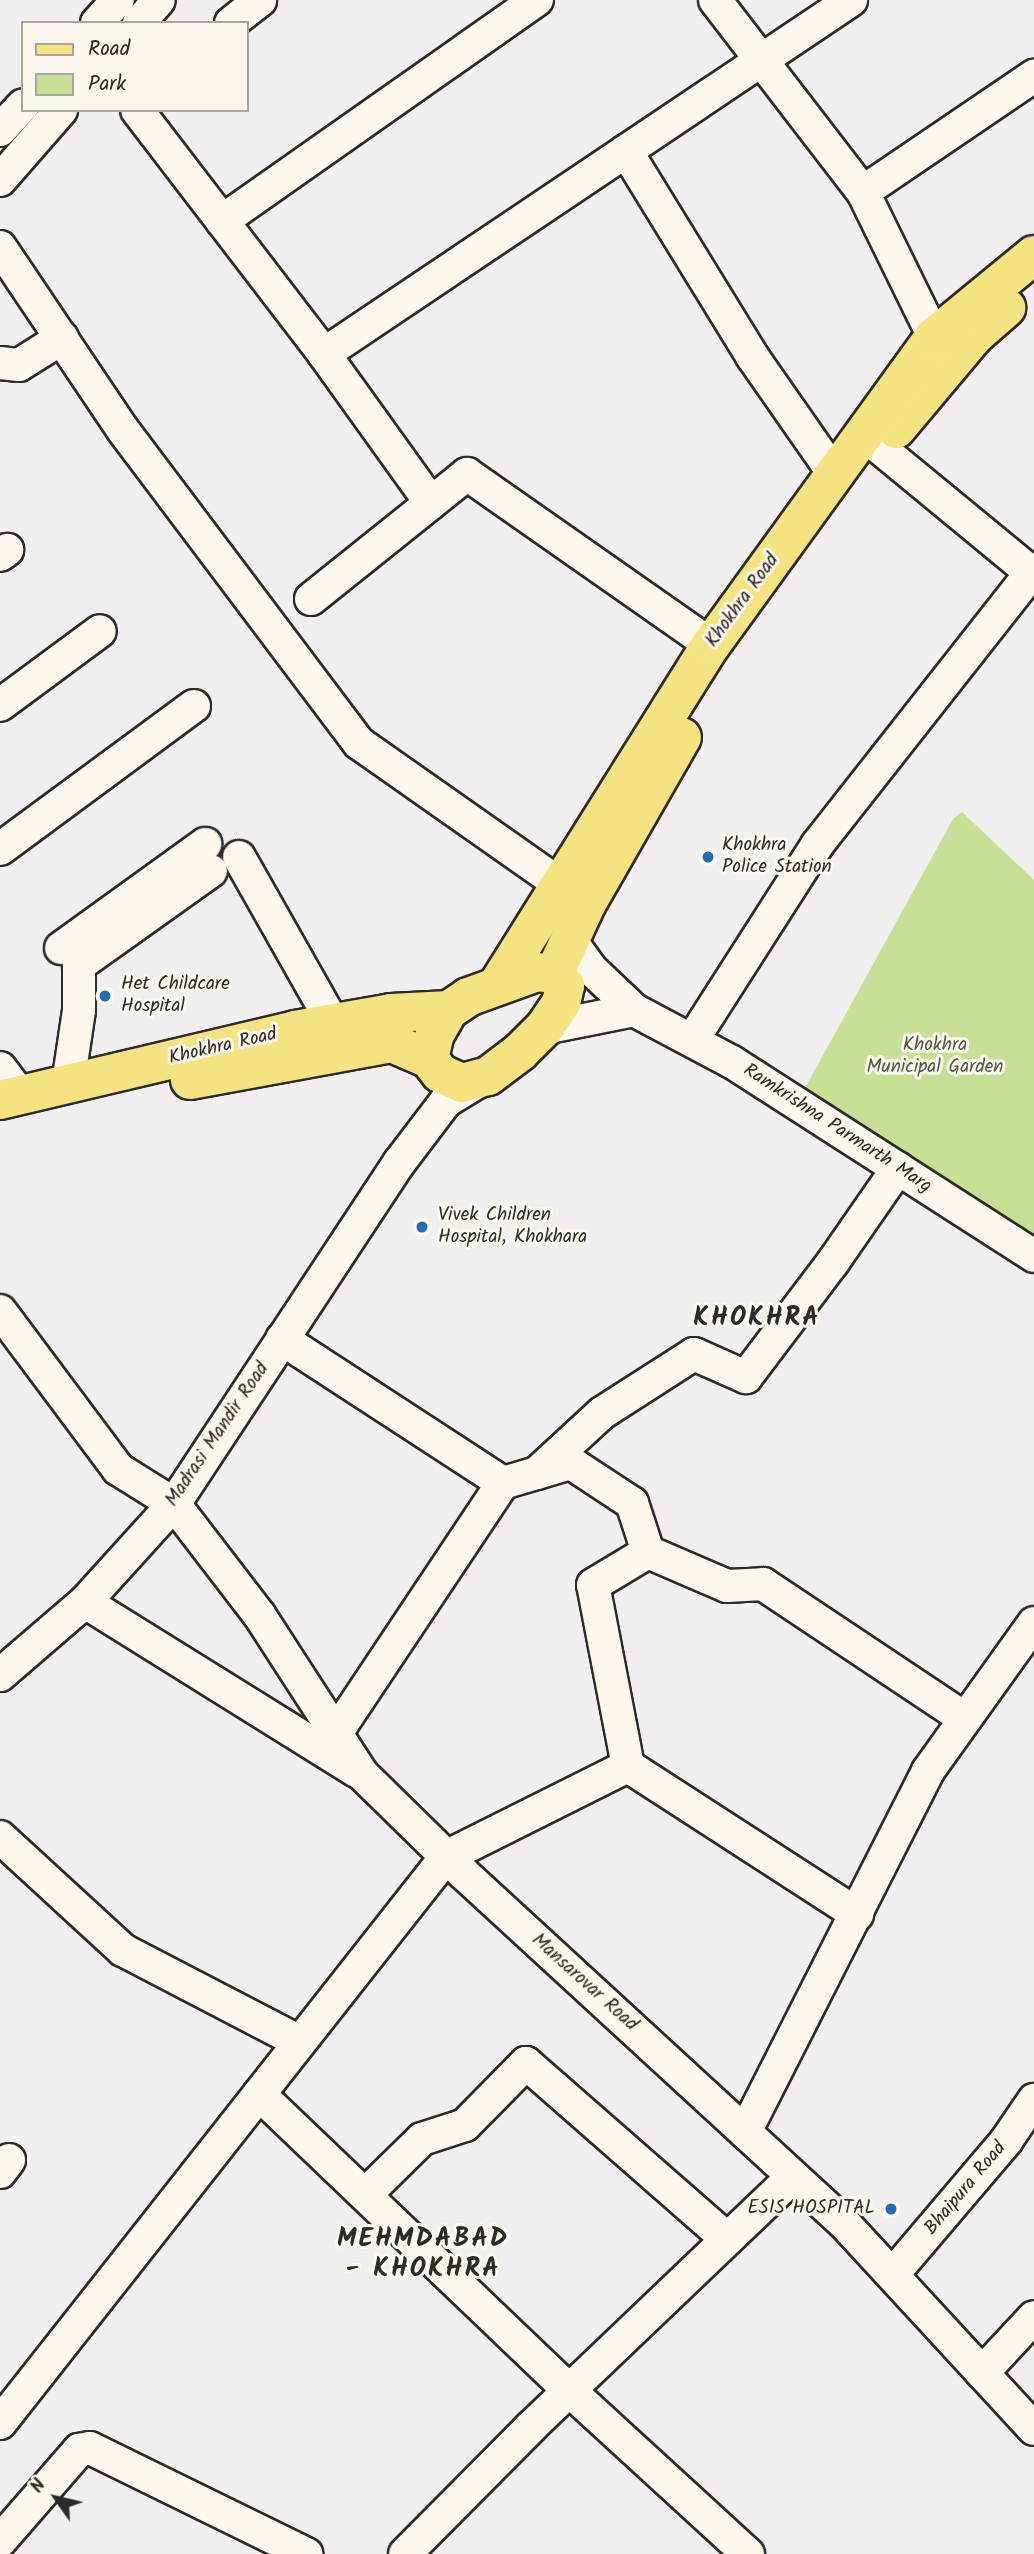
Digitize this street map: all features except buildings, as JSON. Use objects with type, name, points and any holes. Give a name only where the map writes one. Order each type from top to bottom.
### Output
[{"type":"main road","name":"Khokhra Road","points":[[554,974],[570,940],[573,894],[711,645],[835,475],[945,347],[1034,254]]},
{"type":"main road","name":"Khokhra Road","points":[[498,984],[573,894],[729,657],[880,449],[945,347],[974,336],[1034,284]]},
{"type":"main road","points":[[435,1066],[435,1034],[449,1010],[468,997],[498,984],[537,972],[554,974],[565,986],[561,1003],[544,1028],[520,1052],[488,1076]]},
{"type":"main road","name":"Khokhra Road","points":[[5,1096],[322,1025],[391,1013],[449,1010]]},
{"type":"main road","name":"Khokhra Road","points":[[5,1096],[106,1096],[392,1043],[462,1083],[488,1076]]},
{"type":"street","points":[[99,21],[118,0]]},
{"type":"street","points":[[141,21],[159,0]]},
{"type":"street","points":[[234,21],[260,0]]},
{"type":"street","points":[[222,221],[537,0]]},
{"type":"street","points":[[715,0],[863,192],[945,347]]},
{"type":"street","points":[[324,354],[851,0]]},
{"type":"street","points":[[863,192],[1034,76]]},
{"type":"street","points":[[0,130],[21,107]]},
{"type":"street","points":[[0,180],[59,112]]},
{"type":"street","points":[[139,112],[324,354],[431,503]]},
{"type":"street","points":[[626,151],[752,356],[835,475]]},
{"type":"street","points":[[0,247],[124,430],[359,743],[573,894]]},
{"type":"street","points":[[0,363],[19,365],[62,338]]},
{"type":"street","points":[[692,1039],[817,845],[1033,573],[880,449]]},
{"type":"street","points":[[311,599],[467,474],[711,645]]},
{"type":"street","points":[[0,705],[100,631]]},
{"type":"street","points":[[0,849],[194,706]]},
{"type":"street","points":[[61,948],[220,861]]},
{"type":"street","points":[[220,861],[322,1025]]},
{"type":"street","points":[[68,1084],[79,1010],[79,965],[220,861]]},
{"type":"street","name":"Ramkrishna Parmarth Marg","points":[[570,940],[591,970],[634,1010],[692,1039],[1034,1256]]},
{"type":"street","points":[[544,1028],[634,1010]]},
{"type":"street","points":[[399,1164],[435,1066]]},
{"type":"street","points":[[399,1164],[446,1101],[488,1076]]},
{"type":"street","name":"Madrasi Mandir Road","points":[[0,1675],[85,1602],[174,1504],[399,1164]]},
{"type":"street","points":[[537,1473],[602,1413],[694,1354],[746,1377],[833,1262],[898,1168]]},
{"type":"street","points":[[0,1311],[118,1469],[174,1504]]},
{"type":"street","points":[[282,1339],[503,1483]]},
{"type":"street","points":[[336,1733],[503,1483],[571,1463],[632,1503],[648,1552],[727,1586],[763,1584],[964,1718]]},
{"type":"street","name":"Mansarovar Road","points":[[174,1504],[260,1616],[363,1775],[446,1857],[745,2132],[893,2274],[1034,2429]]},
{"type":"street","points":[[648,1552],[593,1585],[628,1766],[857,1914]]},
{"type":"street","points":[[85,1602],[363,1775]]},
{"type":"street","points":[[745,2132],[928,1771],[1034,1623]]},
{"type":"street","points":[[0,2423],[446,1857],[628,1766]]},
{"type":"street","points":[[0,1837],[123,1950],[300,2042]]},
{"type":"street","points":[[365,2195],[422,2139],[465,2125],[526,2063],[727,2239]]},
{"type":"street","points":[[259,2094],[569,2390],[748,2554]]},
{"type":"street","name":"Bhaipura Road","points":[[893,2274],[966,2191],[1034,2100]]},
{"type":"street","points":[[405,2554],[569,2390],[793,2177]]},
{"type":"street","points":[[982,2373],[1034,2317]]},
{"type":"street","points":[[0,2541],[79,2450],[90,2448],[306,2554]]},
{"type":"green space","name":"Khokhra Municipal Garden","points":[[962,812],[1034,880],[1034,1242],[805,1088],[953,819]]},
{"type":"place","name":"Khokhra Police Station","points":[[708,857]]},
{"type":"place","name":"Het Childcare Hospital","points":[[105,996]]},
{"type":"place","name":"Vivek Children Hospital, Khokhara","points":[[422,1227]]},
{"type":"place","name":"ESIS HOSPITAL","points":[[891,2209]]},
{"type":"district","name":"KHOKHRA","points":[[757,1319]]},
{"type":"district","name":"MEHMDABAD - KHOKHRA","points":[[423,2255]]}]
